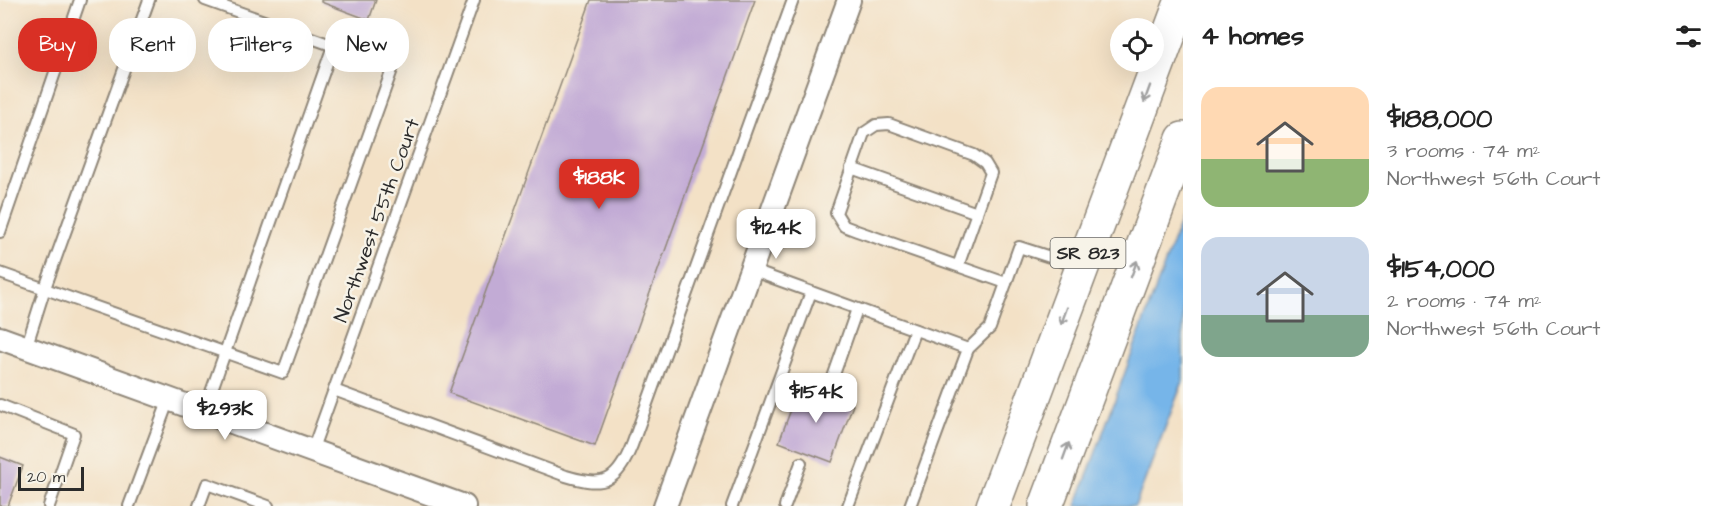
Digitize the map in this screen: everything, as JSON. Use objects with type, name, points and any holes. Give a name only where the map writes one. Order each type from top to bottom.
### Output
[{"type":"main road","name":"SR 823","points":[[993,506],[1182,0]]},
{"type":"main road","name":"SR 823","points":[[1046,506],[1183,139]]},
{"type":"street","points":[[665,506],[751,270],[844,1]]},
{"type":"street","points":[[0,338],[464,506]]},
{"type":"lane","points":[[0,232],[81,0]]},
{"type":"lane","points":[[26,348],[45,288],[149,0]]},
{"type":"lane","points":[[205,0],[325,43]]},
{"type":"lane","name":"Northwest 55th Court","points":[[312,451],[474,0]]},
{"type":"lane","points":[[334,390],[584,482],[612,477],[624,464],[632,445],[793,0]]},
{"type":"lane","points":[[204,412],[325,69]]},
{"type":"lane","points":[[0,273],[283,373],[391,72]]},
{"type":"lane","points":[[958,266],[991,173],[985,164],[974,155],[889,124],[876,124],[864,133],[836,213],[844,226],[1006,283]]},
{"type":"lane","points":[[851,168],[977,213]]},
{"type":"lane","points":[[910,506],[968,350],[990,328],[1019,247],[1082,268]]},
{"type":"lane","points":[[751,270],[968,350]]},
{"type":"lane","points":[[732,506],[811,292]]},
{"type":"lane","points":[[831,383],[857,309]]},
{"type":"lane","points":[[848,506],[915,330]]},
{"type":"lane","points":[[129,506],[168,399]]},
{"type":"lane","points":[[0,405],[74,434],[49,506]]},
{"type":"lane","points":[[785,506],[801,463]]},
{"type":"lane","points":[[199,506],[207,484],[268,506]]},
{"type":"water","points":[[1183,214],[1183,381],[1135,506],[1076,506]]},
{"type":"building","points":[[321,0],[376,0],[370,18],[364,18],[321,2]]},
{"type":"building","points":[[591,0],[755,0],[595,446],[449,393]]},
{"type":"building","points":[[800,385],[853,405],[832,462],[779,442]]},
{"type":"building","points":[[0,457],[23,466],[8,506],[0,506]]}]
